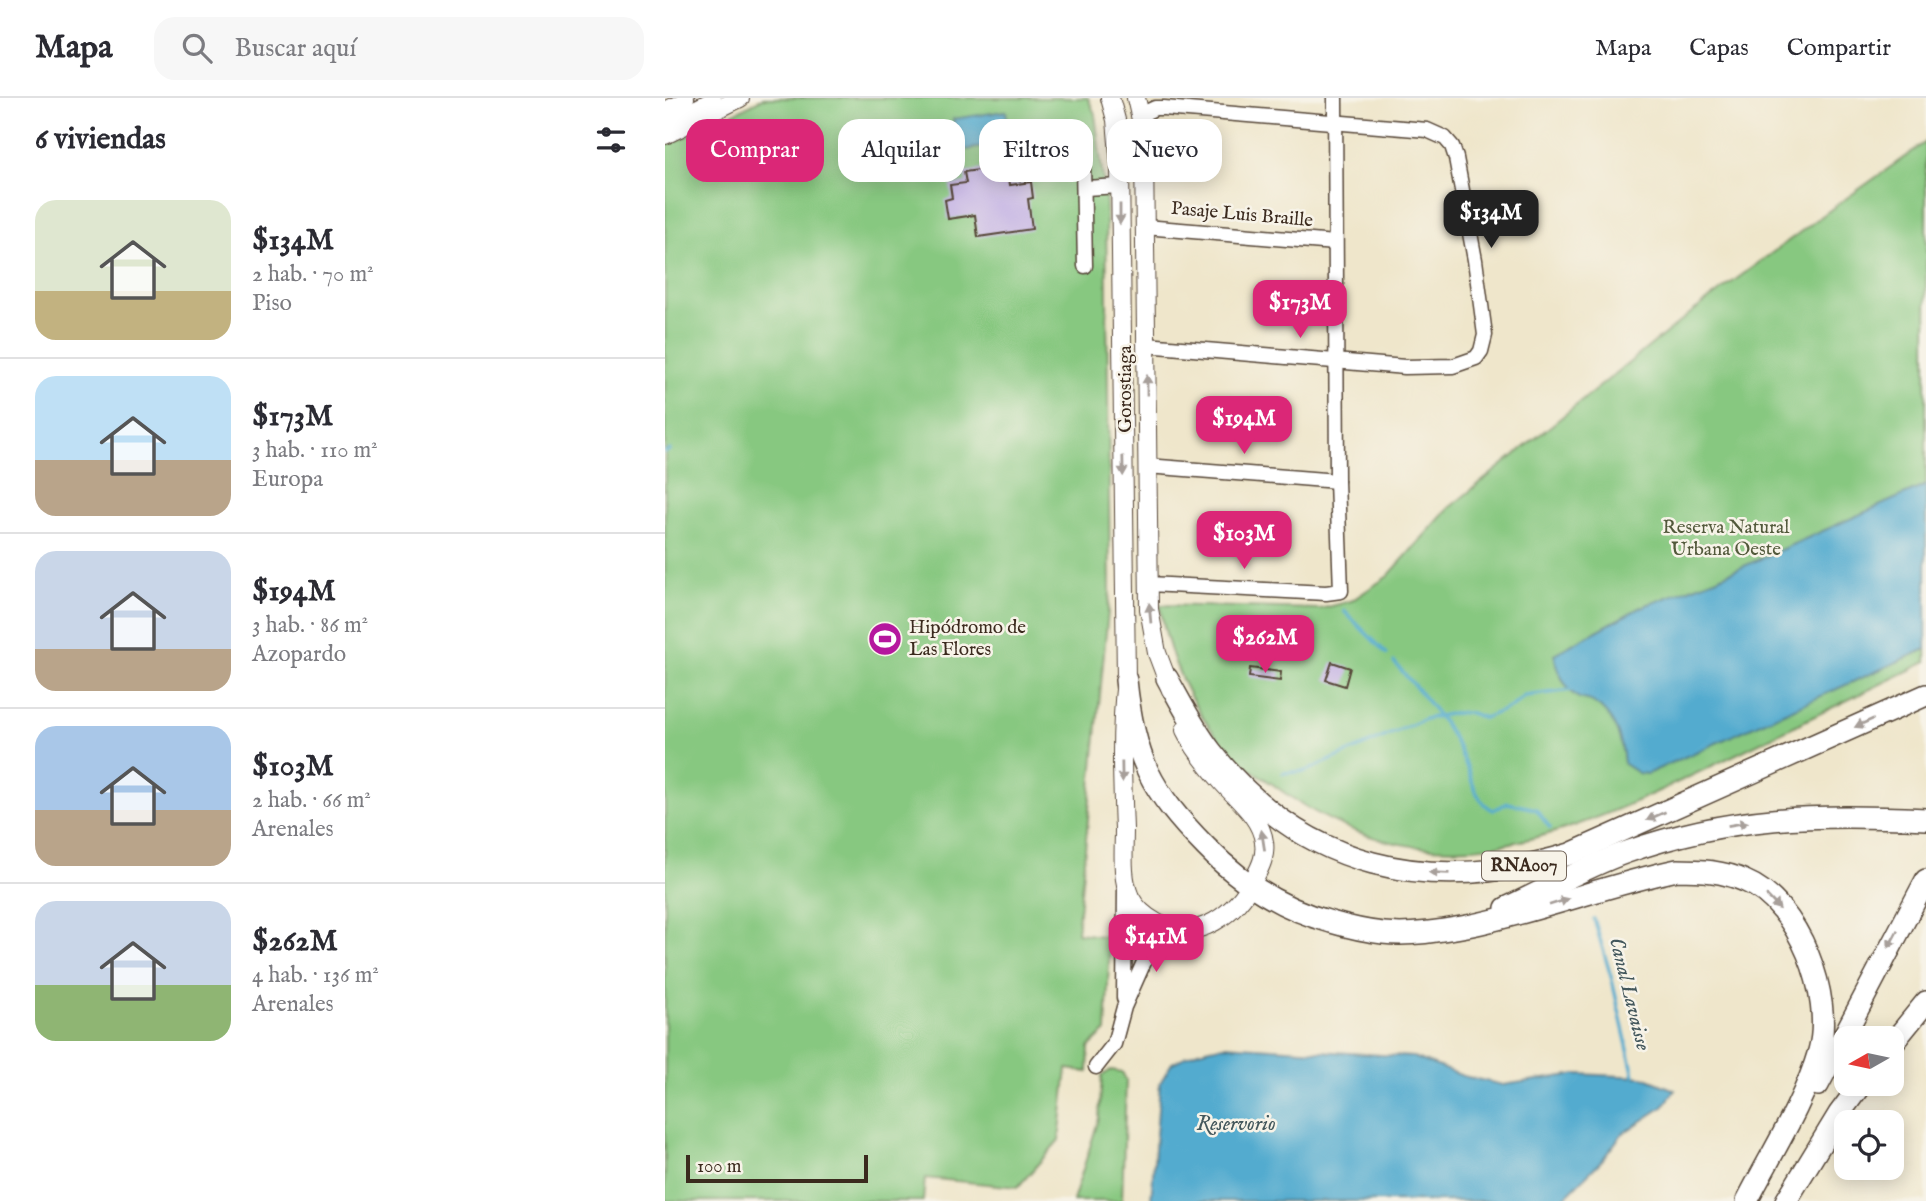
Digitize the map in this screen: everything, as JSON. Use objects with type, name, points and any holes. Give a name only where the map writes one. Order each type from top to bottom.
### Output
[{"type":"highway","name":"RNA007","points":[[1167,678],[1210,750],[1244,787],[1281,820],[1364,861],[1404,871],[1441,874],[1510,869],[1570,853],[1926,695]]},
{"type":"highway","name":"RNA007","points":[[1126,680],[1132,731],[1142,763],[1150,778],[1190,831],[1251,886],[1295,911],[1364,930],[1401,934],[1469,925],[1627,852],[1707,829],[1795,817],[1926,819]]},
{"type":"highway","points":[[1469,925],[1537,910],[1677,870],[1699,870],[1745,881],[1775,902],[1792,923],[1807,950],[1817,982],[1822,1013],[1820,1048],[1809,1080],[1747,1201]]},
{"type":"highway","points":[[1758,1201],[1926,880]]},
{"type":"highway","points":[[1904,1029],[1926,1002]]},
{"type":"highway","points":[[1786,1201],[1852,1096]]},
{"type":"main road","points":[[665,135],[740,98]]},
{"type":"main road","name":"Gorostiaga","points":[[1110,98],[1119,142],[1120,186],[1126,680],[1121,734],[1125,876],[1131,899],[1139,911],[1161,925],[1186,931],[1209,926],[1236,905],[1251,886],[1265,853],[1261,829],[1197,750],[1183,724],[1154,638],[1149,609],[1144,150],[1138,106]]},
{"type":"main road","points":[[1121,314],[1146,314]]},
{"type":"street","points":[[665,109],[687,98]]},
{"type":"street","points":[[665,123],[714,98]]},
{"type":"street","points":[[1149,584],[1326,593],[1341,591],[1337,481],[1335,98]]},
{"type":"street","points":[[1138,106],[1427,130],[1445,138],[1452,146],[1456,158],[1475,260],[1485,335],[1481,351],[1476,358],[1453,366],[1405,367],[1146,345]]},
{"type":"street","points":[[1084,182],[1085,266]]},
{"type":"street","points":[[1085,188],[1120,186]]},
{"type":"street","name":"Pasaje Luis Braille","points":[[1145,227],[1335,243]]},
{"type":"street","points":[[1147,466],[1337,481]]},
{"type":"street","points":[[1124,1007],[1125,876]]},
{"type":"street","points":[[1096,1068],[1114,1044],[1124,1007],[1148,953],[1174,929]]},
{"type":"green space","name":"Hipódromo de Las Flores","points":[[763,98],[1088,98],[1095,114],[1106,203],[1110,591],[1077,933],[1110,937],[1106,1031],[1089,1047],[1088,1072],[1067,1069],[1059,1140],[1018,1187],[925,1178],[923,1201],[665,1201],[665,145],[686,136],[686,182],[824,182],[824,119],[723,119]]},
{"type":"green space","name":"Reserva Natural Urbana Oeste","points":[[1926,142],[1926,662],[1659,791],[1603,815],[1548,834],[1493,846],[1439,849],[1384,840],[1328,819],[1252,770],[1231,753],[1189,695],[1171,650],[1160,605],[1320,609],[1351,601],[1388,576],[1449,508],[1692,312]]},
{"type":"green space","points":[[1111,1070],[1122,1072],[1126,1080],[1122,1201],[1073,1201],[1099,1118],[1102,1076]]},
{"type":"water","points":[[1006,111],[1007,119],[979,119],[979,148],[965,150],[965,119],[953,119]]},
{"type":"water","points":[[1926,485],[1926,649],[1647,774],[1638,773],[1624,764],[1619,737],[1612,721],[1593,702],[1572,693],[1559,672],[1554,654],[1641,607],[1715,579]]},
{"type":"water","name":"Reservorio","points":[[1224,1045],[1413,1057],[1463,1076],[1503,1085],[1577,1074],[1643,1077],[1675,1090],[1663,1107],[1622,1134],[1602,1160],[1561,1201],[1151,1201],[1160,1083],[1172,1063],[1198,1051]]},
{"type":"building","points":[[979,170],[979,182],[1010,182],[1010,185],[1031,182],[1033,198],[1028,199],[1032,229],[978,237],[975,215],[948,219],[945,200],[952,198],[950,185],[966,183],[965,172]]},
{"type":"building","points":[[1332,662],[1350,668],[1345,686],[1326,680]]},
{"type":"building","points":[[1250,668],[1281,672],[1280,681],[1249,677]]},
{"type":"waterway","points":[[665,452],[670,450]]},
{"type":"waterway","name":"Canal Lavaisse","points":[[1344,611],[1387,654]]},
{"type":"waterway","name":"Canal Lavaisse","points":[[1394,662],[1433,708],[1450,733],[1474,788],[1487,806],[1493,810],[1508,803],[1536,809],[1550,828]]},
{"type":"waterway","points":[[1283,773],[1306,771],[1425,719],[1454,713],[1471,713],[1484,718],[1511,707],[1525,696],[1572,690]]},
{"type":"waterway","name":"Canal Lavaisse","points":[[1594,919],[1612,980],[1634,1076]]},
{"type":"place","name":"Hipódromo de Las Flores","points":[[885,639]]}]
